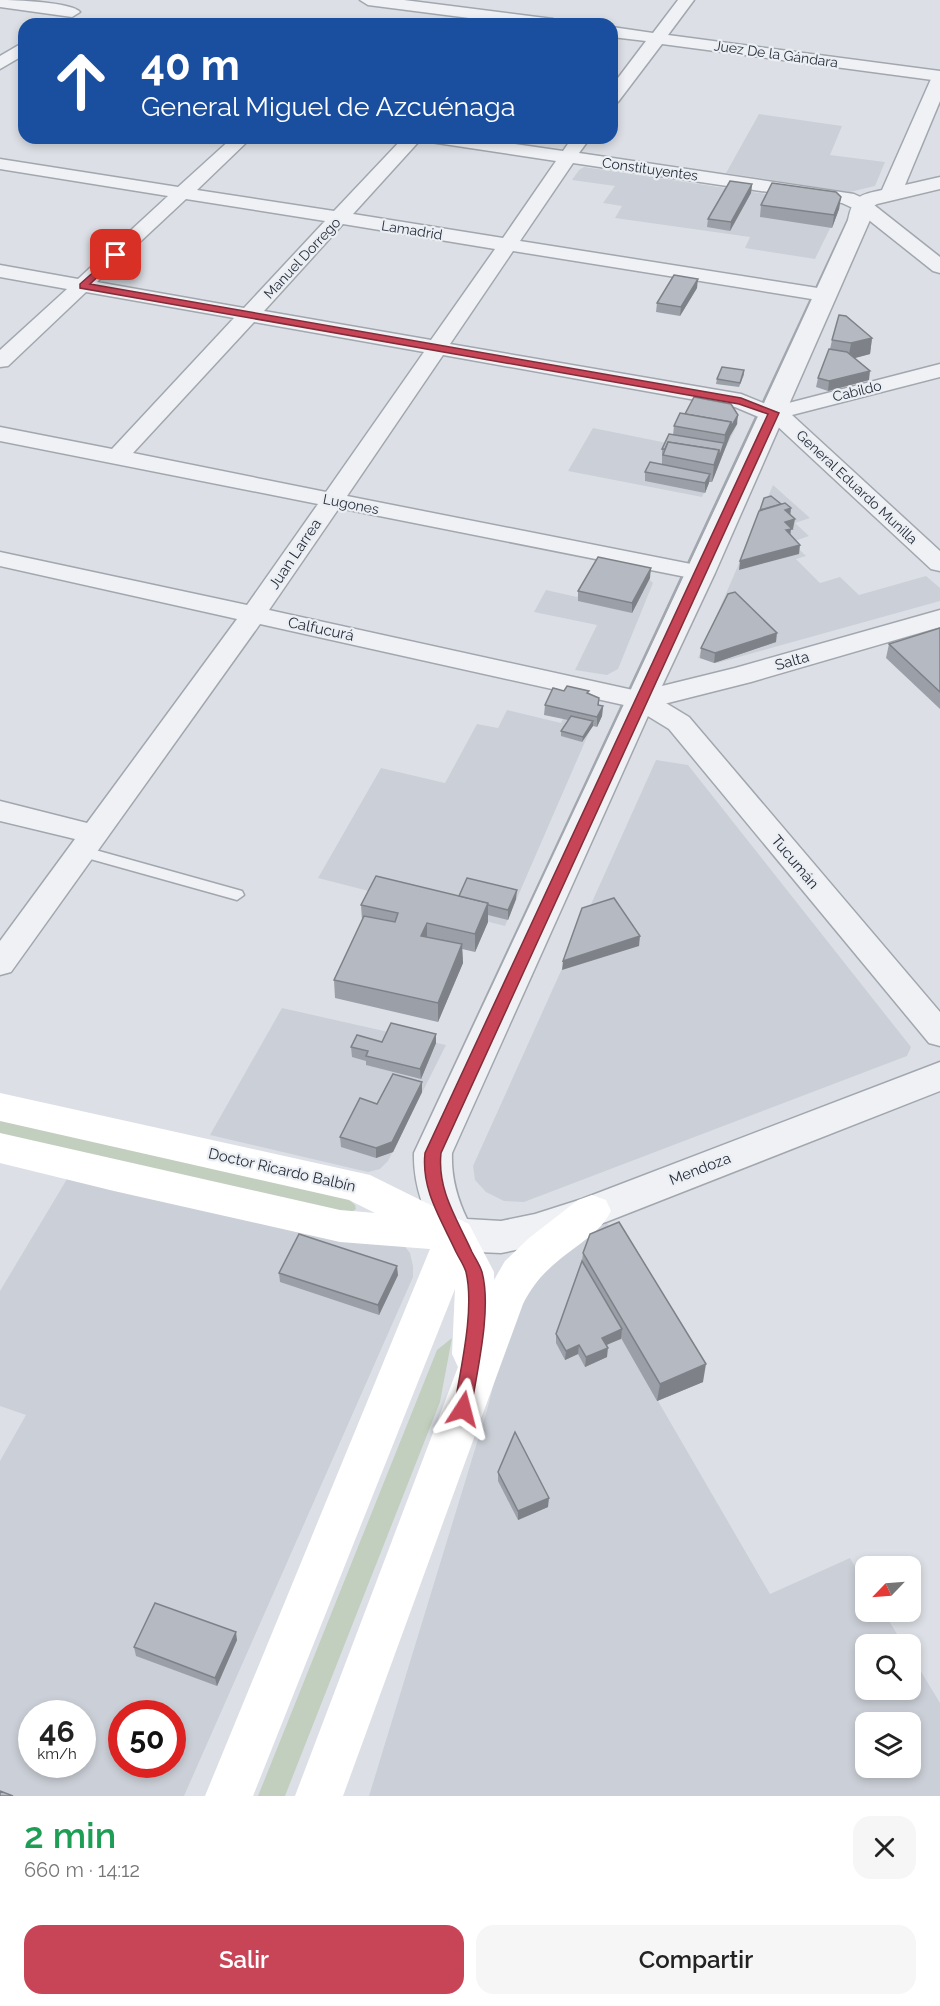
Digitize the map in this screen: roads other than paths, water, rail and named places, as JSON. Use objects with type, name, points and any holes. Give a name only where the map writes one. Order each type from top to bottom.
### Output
[{"type":"main road","name":"Doctor Ricardo Balbín","points":[[0,1107],[357,1186],[455,1235]]},
{"type":"main road","points":[[0,1148],[114,1176],[340,1226],[455,1235]]},
{"type":"main road","points":[[319,1796],[504,1300],[519,1273],[543,1250],[592,1211]]},
{"type":"main road","points":[[455,1235],[474,1272],[476,1303],[474,1343],[463,1409]]},
{"type":"main road","points":[[229,1796],[441,1275],[455,1235]]},
{"type":"street","points":[[64,18],[90,0]]},
{"type":"street","points":[[368,0],[506,18]]},
{"type":"street","points":[[618,90],[686,0]]},
{"type":"street","points":[[370,18],[387,1]]},
{"type":"street","points":[[0,2],[72,12]]},
{"type":"street","points":[[522,18],[531,6]]},
{"type":"street","name":"Juez De la Gándara","points":[[618,33],[940,78]]},
{"type":"street","points":[[0,64],[18,51]]},
{"type":"street","points":[[891,193],[940,78]]},
{"type":"street","points":[[0,361],[235,144]]},
{"type":"street","name":"Manuel Dorrego","points":[[118,456],[407,144]]},
{"type":"street","name":"Constituyentes","points":[[478,144],[847,198],[862,205]]},
{"type":"street","name":"Juan Larrea","points":[[0,964],[254,614],[577,144]]},
{"type":"street","name":"Lamadrid","points":[[0,164],[824,295]]},
{"type":"street","points":[[455,1235],[435,1192],[431,1169],[433,1153],[774,413],[824,295],[859,220],[862,205],[870,199],[891,193],[940,183]]},
{"type":"street","points":[[862,205],[940,267]]},
{"type":"street","name":"General Eduardo Munilla","points":[[0,271],[741,401],[774,413],[783,419],[940,564]]},
{"type":"street","name":"Cabildo","points":[[774,413],[940,370]]},
{"type":"street","name":"Lugones","points":[[0,434],[701,573]]},
{"type":"street","name":"Calfucurá","points":[[0,559],[642,700]]},
{"type":"street","name":"Salta","points":[[642,700],[741,676],[940,618]]},
{"type":"street","name":"Tucumán","points":[[642,700],[678,723],[940,1034]]},
{"type":"street","points":[[0,811],[87,843]]},
{"type":"street","name":"Mendoza","points":[[455,1235],[501,1237],[535,1230],[592,1211],[940,1076]]},
{"type":"lane","points":[[87,843],[237,895]]}]
